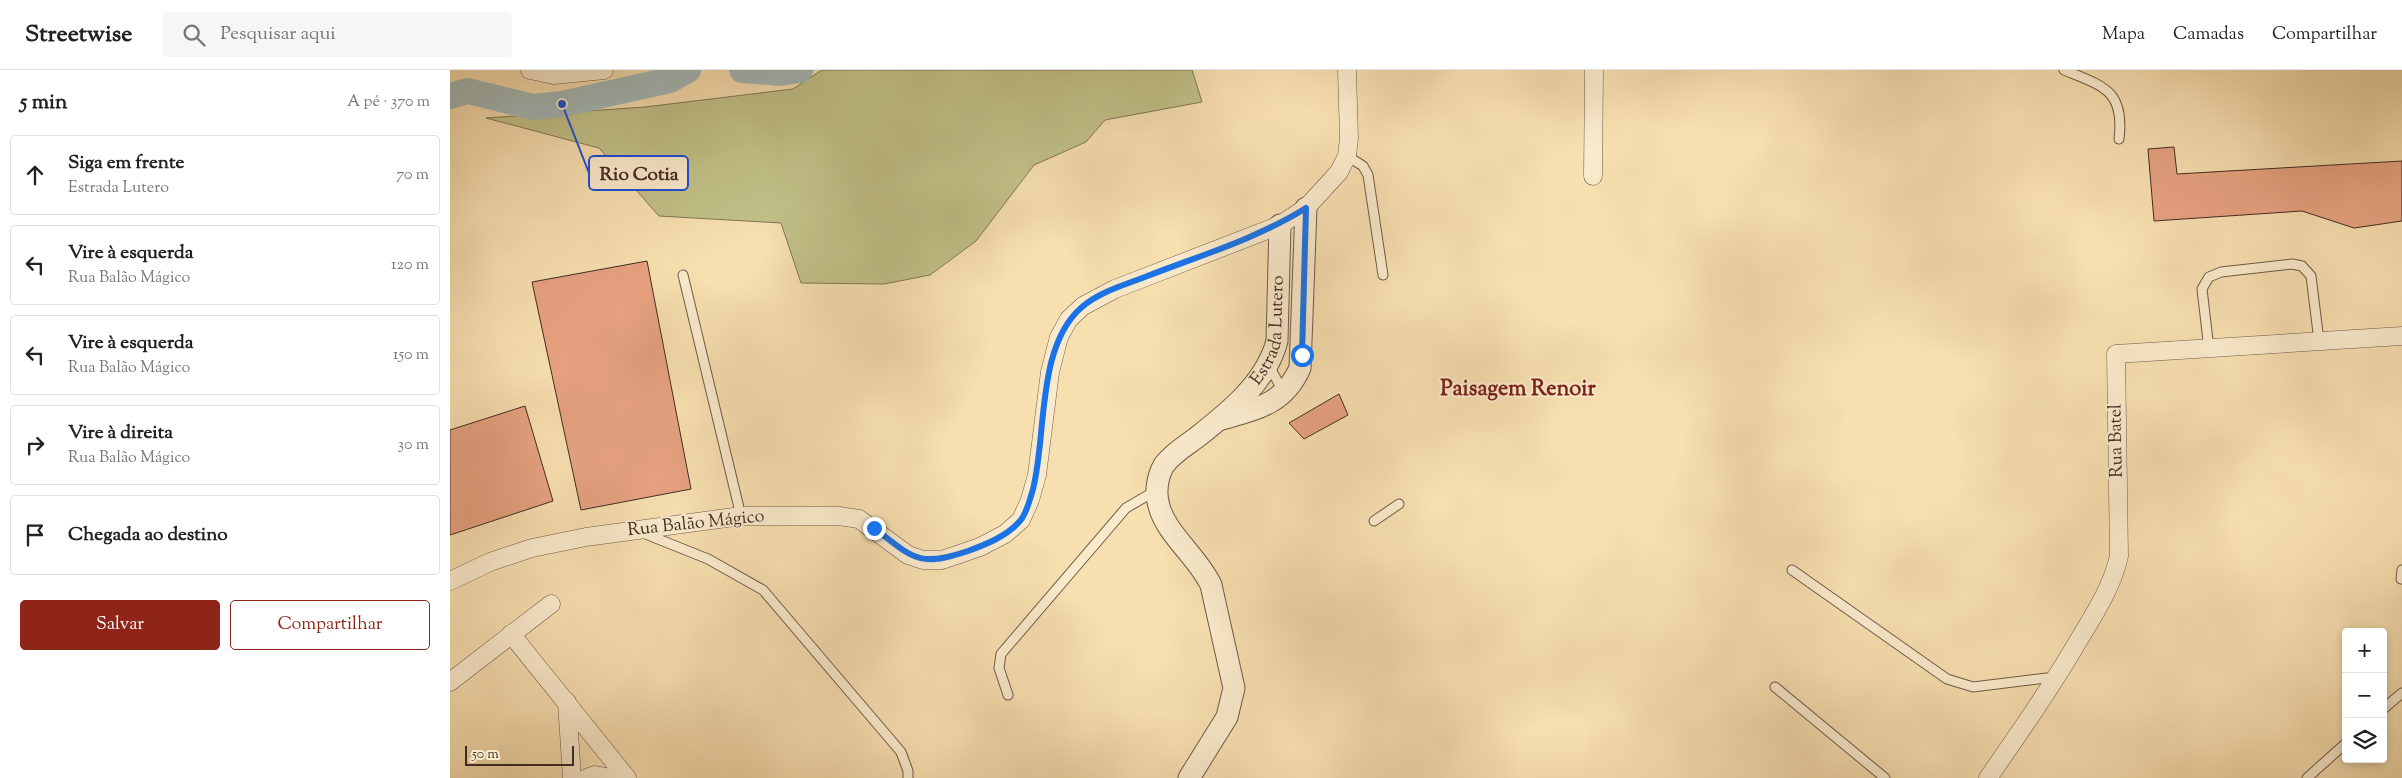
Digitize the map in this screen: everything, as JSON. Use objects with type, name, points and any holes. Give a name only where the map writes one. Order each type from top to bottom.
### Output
[{"type":"street","points":[[530,70],[554,75],[603,71]]},
{"type":"street","name":"Rua Balão Mágico","points":[[450,581],[490,562],[532,548],[586,537],[741,516],[839,516],[859,519],[908,554],[924,560],[942,560],[980,546],[1005,534],[1021,520],[1030,500],[1037,475],[1050,372],[1059,337],[1069,319],[1083,306],[1114,289],[1280,225],[1306,208],[1339,172],[1347,156],[1349,138],[1347,70]]},
{"type":"street","points":[[1593,176],[1594,70]]},
{"type":"street","name":"Estrada Lutero","points":[[1219,420],[1254,410],[1284,394],[1294,382],[1300,368],[1302,355],[1306,208]]},
{"type":"street","name":"Estrada Lutero","points":[[1188,778],[1227,716],[1234,688],[1210,585],[1204,570],[1163,519],[1158,505],[1158,477],[1164,465],[1219,420],[1257,382],[1268,366],[1277,341],[1280,225]]},
{"type":"street","name":"Rua Batel","points":[[1988,778],[2058,677],[2106,594],[2114,576],[2119,556],[2116,354],[2402,336]]},
{"type":"street","points":[[450,682],[550,604]]},
{"type":"street","points":[[511,634],[627,778]]},
{"type":"street","points":[[567,702],[572,778]]},
{"type":"street","points":[[587,778],[595,775],[611,778]]},
{"type":"lane","points":[[2064,70],[2103,86],[2117,103],[2121,120],[2119,139]]},
{"type":"lane","points":[[1347,156],[1363,166],[1368,175],[1383,275]]},
{"type":"lane","points":[[2209,349],[2202,289],[2209,278],[2221,272],[2292,264],[2302,266],[2311,276],[2319,341]]},
{"type":"lane","points":[[682,275],[741,516]]},
{"type":"lane","points":[[1268,366],[1284,394]]},
{"type":"lane","points":[[1008,695],[999,668],[1001,654],[1126,508],[1157,490]]},
{"type":"lane","points":[[1374,521],[1399,504]]},
{"type":"lane","points":[[635,530],[708,559],[763,590],[901,752],[908,771],[908,778]]},
{"type":"lane","points":[[1792,570],[1947,679],[1973,687],[2058,677]]},
{"type":"lane","points":[[1775,687],[1885,778]]},
{"type":"lane","points":[[2387,705],[2402,692]]},
{"type":"lane","points":[[2307,778],[2342,747]]},
{"type":"green space","points":[[822,70],[1192,70],[1202,102],[1105,120],[1086,142],[1034,165],[976,241],[930,275],[884,284],[801,283],[781,223],[659,216],[599,148],[486,118],[645,107],[793,89]]},
{"type":"building","points":[[2174,147],[2177,174],[2402,161],[2402,221],[2354,228],[2302,211],[2154,221],[2148,149]]},
{"type":"building","points":[[647,261],[691,489],[581,510],[532,282]]},
{"type":"building","points":[[1339,394],[1348,415],[1304,439],[1289,423]]},
{"type":"building","points":[[525,406],[553,501],[450,535],[450,430]]},
{"type":"waterway","points":[[450,96],[468,91],[533,107],[562,104],[670,80],[688,70]]},
{"type":"waterway","points":[[742,70],[780,73],[800,70]]},
{"type":"place","name":"Rio Cotia","points":[[562,104]]},
{"type":"district","name":"Paisagem Renoir","points":[[1518,390]]},
{"type":"route","points":[[874,528],[908,554],[924,560],[942,560],[980,546],[1005,534],[1021,520],[1030,500],[1037,475],[1050,372],[1059,337],[1069,319],[1083,306],[1114,289],[1280,225],[1306,208],[1302,355]]}]
